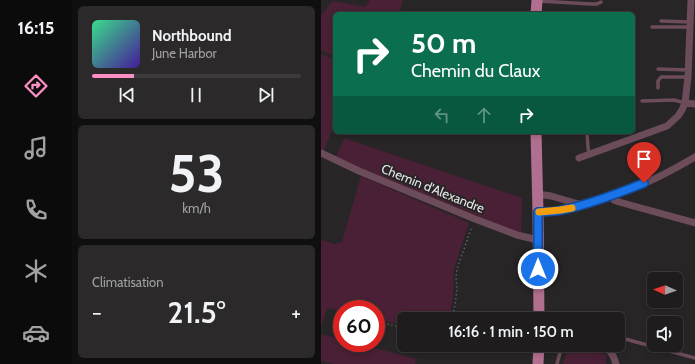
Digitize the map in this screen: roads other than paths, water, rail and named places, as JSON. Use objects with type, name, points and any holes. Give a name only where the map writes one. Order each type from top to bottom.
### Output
[{"type":"main road","points":[[536,12],[537,1]]},
{"type":"main road","points":[[536,134],[539,312]]},
{"type":"main road","points":[[538,364],[539,352]]},
{"type":"street","points":[[579,158],[667,126],[678,116],[685,103],[688,74],[691,0]]},
{"type":"street","points":[[685,103],[695,104]]},
{"type":"street","name":"Chemin d'Alexandre","points":[[321,153],[359,171],[475,219],[517,235],[538,240]]},
{"type":"street","points":[[538,212],[560,210],[611,196],[651,180],[695,158]]},
{"type":"street","points":[[537,194],[551,196],[582,205]]},
{"type":"street","points":[[611,196],[614,200],[619,202],[695,223]]},
{"type":"street","points":[[612,352],[616,364]]},
{"type":"lane","points":[[537,1],[591,4],[601,2]]},
{"type":"lane","points":[[661,21],[690,25]]},
{"type":"lane","points":[[652,27],[690,25]]},
{"type":"lane","points":[[658,69],[688,74]]},
{"type":"lane","points":[[658,88],[661,77],[688,74]]},
{"type":"lane","points":[[642,101],[675,100],[685,103]]},
{"type":"lane","points":[[587,134],[590,154]]},
{"type":"lane","points":[[625,339],[695,358]]},
{"type":"lane","points":[[557,364],[560,352]]}]
